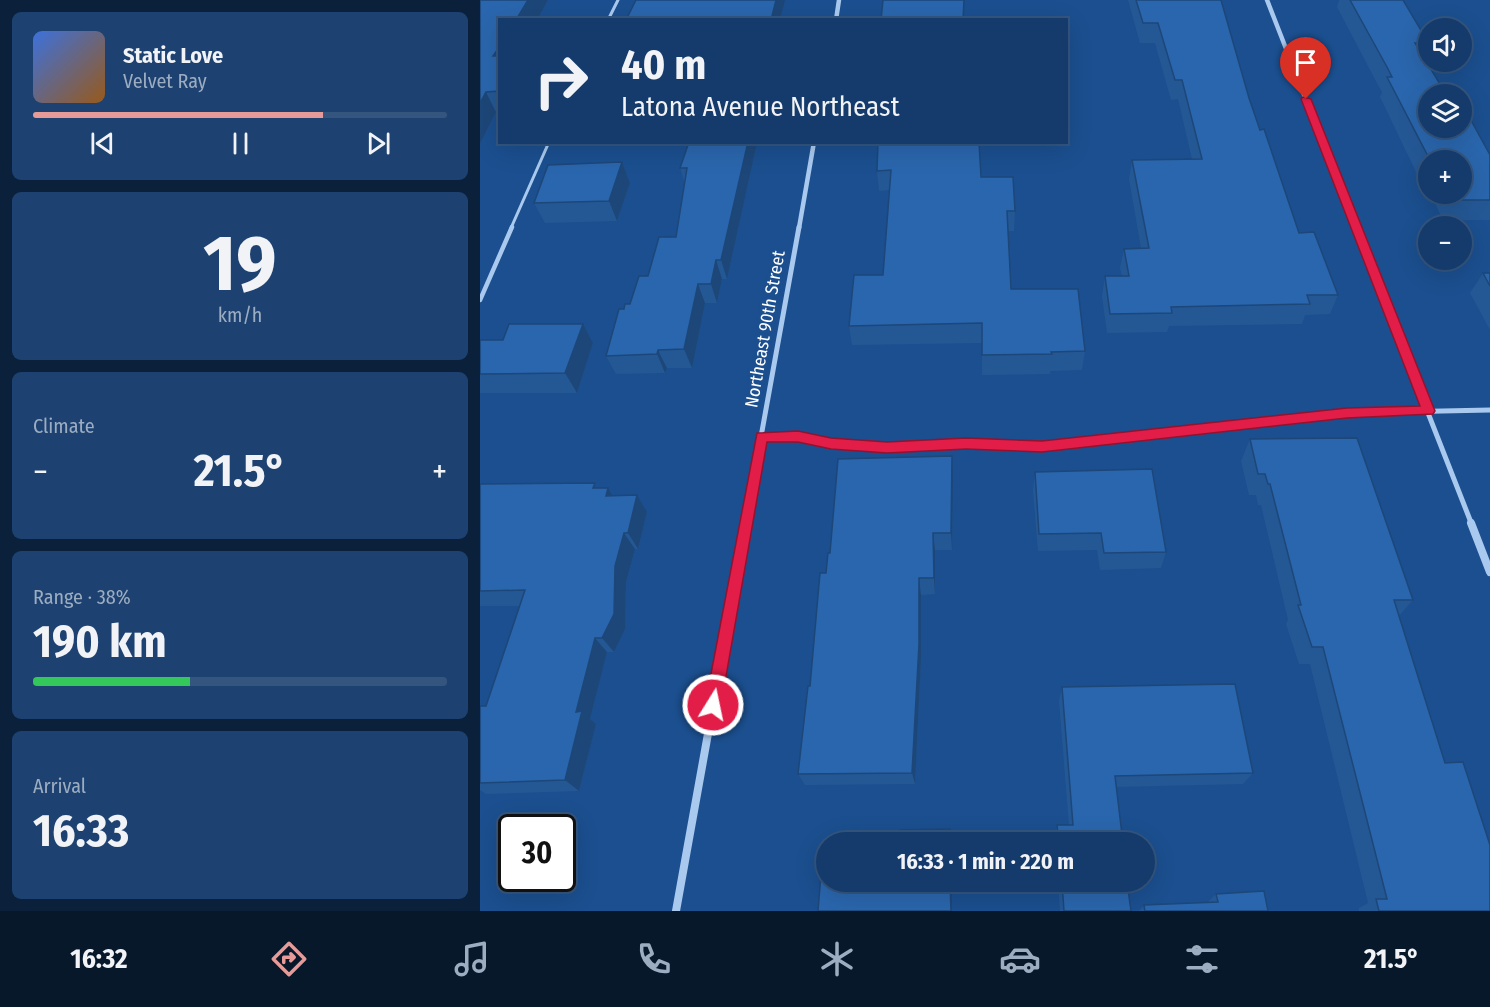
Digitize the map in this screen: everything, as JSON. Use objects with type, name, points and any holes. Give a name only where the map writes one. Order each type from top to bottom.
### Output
[{"type":"street","points":[[836,18],[839,0]]},
{"type":"street","points":[[1267,0],[1490,572]]},
{"type":"street","name":"Northeast 90th Street","points":[[676,911],[814,144]]},
{"type":"street","points":[[761,436],[798,436],[831,443],[887,448],[966,444],[1042,446],[1347,413],[1490,410]]},
{"type":"lane","points":[[609,18],[618,0]]},
{"type":"lane","points":[[480,300],[548,144]]},
{"type":"building","points":[[480,0],[528,0],[517,18],[498,18],[498,49],[493,56],[498,56],[498,91],[486,92],[480,103]]},
{"type":"building","points":[[636,0],[776,0],[772,18],[627,18]]},
{"type":"building","points":[[883,0],[964,0],[963,18],[881,18]]},
{"type":"building","points":[[1136,0],[1221,0],[1249,98],[1260,130],[1264,129],[1299,233],[1314,232],[1338,295],[1307,295],[1310,304],[1171,307],[1172,313],[1110,314],[1105,276],[1129,276],[1124,249],[1149,248],[1132,160],[1202,159],[1182,80],[1175,80],[1158,23],[1143,23]]},
{"type":"building","points":[[1350,0],[1403,0],[1418,25],[1418,43],[1415,43],[1418,48],[1418,72],[1433,72],[1440,84],[1418,84],[1418,137],[1387,77],[1392,77]]},
{"type":"building","points":[[1472,122],[1490,155],[1490,200],[1472,200],[1472,150],[1425,150],[1419,138],[1472,138]]},
{"type":"building","points":[[688,144],[748,144],[721,260],[716,260],[711,284],[698,284],[684,349],[658,350],[657,354],[606,356],[619,309],[624,309],[625,304],[630,304],[639,276],[648,276],[659,237],[676,237],[687,168],[680,168]]},
{"type":"building","points":[[878,144],[979,144],[981,177],[1013,177],[1015,211],[1007,211],[1011,289],[1078,289],[1085,351],[982,355],[982,323],[849,326],[854,275],[883,275],[891,170],[877,171]]},
{"type":"building","points":[[622,162],[609,201],[534,203],[548,165]]},
{"type":"building","points":[[1483,273],[1490,273],[1490,286]]},
{"type":"building","points":[[509,324],[583,324],[565,373],[480,374],[480,340],[503,340]]},
{"type":"building","points":[[1357,438],[1413,600],[1394,600],[1445,763],[1463,762],[1490,845],[1490,911],[1379,911],[1376,899],[1387,899],[1323,647],[1312,647],[1298,605],[1301,605],[1270,484],[1265,474],[1258,474],[1250,439]]},
{"type":"building","points":[[952,456],[951,533],[933,533],[934,578],[919,578],[919,644],[912,773],[798,774],[808,686],[810,686],[820,573],[826,573],[828,553],[830,553],[838,459]]},
{"type":"building","points":[[1152,469],[1166,552],[1104,553],[1101,533],[1039,534],[1035,472]]},
{"type":"building","points":[[595,483],[593,488],[608,488],[606,496],[637,495],[628,533],[624,533],[615,566],[614,614],[602,638],[595,638],[576,712],[582,711],[565,780],[480,783],[480,706],[486,706],[525,590],[480,591],[480,484]]},
{"type":"building","points":[[1235,684],[1253,773],[1115,776],[1122,832],[1058,832],[1057,825],[1073,825],[1062,687]]},
{"type":"building","points":[[950,829],[950,832],[900,832],[900,830]]},
{"type":"building","points":[[1264,891],[1268,911],[1145,911],[1144,905],[1218,902],[1216,894]]},
{"type":"building","points":[[820,892],[950,892],[951,911],[818,911]]},
{"type":"building","points":[[1063,892],[1128,892],[1131,911],[1064,911]]},
{"type":"route","points":[[713,705],[761,436],[798,436],[831,443],[887,448],[966,444],[1021,447],[1318,415],[1429,411],[1306,99]]}]
